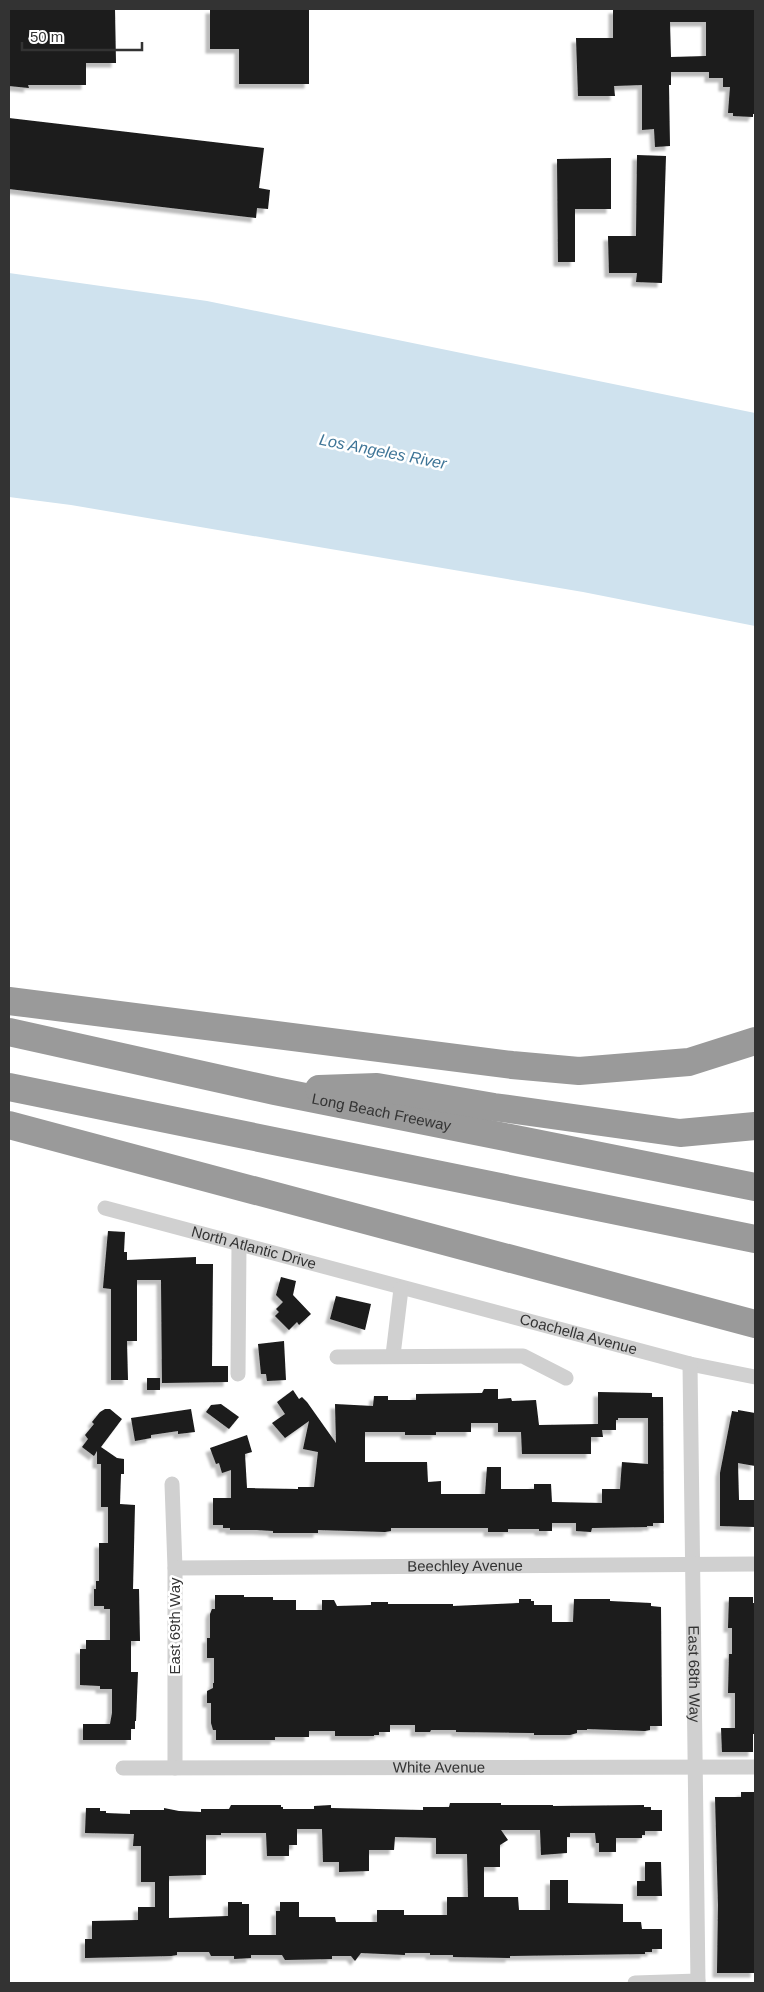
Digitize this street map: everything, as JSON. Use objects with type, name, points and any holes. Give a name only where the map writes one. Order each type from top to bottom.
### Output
[{"type":"highway","points":[[9,1001],[512,1065],[579,1071],[689,1062],[755,1041]]},
{"type":"highway","points":[[716,1054],[755,1028]]},
{"type":"highway","name":"Long Beach Freeway","points":[[9,1032],[275,1091],[755,1187]]},
{"type":"highway","points":[[9,1086],[755,1239]]},
{"type":"highway","points":[[275,1091],[377,1087],[494,1107],[680,1133],[755,1126]]},
{"type":"highway","points":[[9,1125],[755,1324]]},
{"type":"highway","points":[[724,1234],[755,1248]]},
{"type":"street","name":"North Atlantic Drive","points":[[104,1208],[401,1289]]},
{"type":"street","points":[[238,1374],[239,1245]]},
{"type":"street","points":[[393,1355],[401,1289]]},
{"type":"street","name":"Coachella Avenue","points":[[401,1289],[690,1364],[755,1377]]},
{"type":"street","points":[[337,1357],[393,1355],[523,1356],[566,1378]]},
{"type":"street","name":"East 68th Way","points":[[690,1364],[698,1982]]},
{"type":"street","name":"East 69th Way","points":[[172,1484],[175,1568],[175,1768]]},
{"type":"street","name":"Beechley Avenue","points":[[175,1568],[755,1564]]},
{"type":"street","name":"White Avenue","points":[[123,1768],[755,1767]]},
{"type":"street","points":[[635,1983],[698,1982]]},
{"type":"water","name":"Los Angeles River","points":[[9,273],[207,301],[755,413],[755,626],[583,592],[71,505],[9,497]]},
{"type":"building","points":[[9,9],[115,9],[116,63],[86,63],[86,85],[28,85],[29,88],[9,86]]},
{"type":"building","points":[[210,9],[309,9],[309,84],[239,84],[239,49],[210,49]]},
{"type":"building","points":[[613,9],[755,9],[755,114],[753,114],[753,117],[733,116],[733,113],[728,113],[730,87],[723,87],[723,78],[709,78],[709,72],[671,72],[671,85],[669,85],[670,146],[655,147],[654,129],[642,130],[642,85],[614,86],[615,96],[578,96],[576,38],[613,38]],"holes":[[[670,22],[706,22],[706,56],[671,57]]]},
{"type":"building","points":[[9,118],[264,148],[259,188],[270,190],[268,209],[257,208],[256,218],[9,189]]},
{"type":"building","points":[[637,155],[666,156],[662,283],[636,282],[637,273],[609,273],[608,236],[636,236]]},
{"type":"building","points":[[611,158],[611,209],[575,209],[575,262],[558,262],[557,159]]},
{"type":"building","points":[[108,1231],[125,1232],[124,1252],[127,1252],[127,1260],[196,1257],[196,1264],[213,1264],[212,1366],[228,1366],[228,1382],[162,1383],[161,1280],[137,1280],[137,1341],[127,1341],[128,1380],[111,1380],[111,1289],[103,1288]]},
{"type":"building","points":[[281,1277],[296,1281],[293,1295],[311,1314],[299,1325],[297,1322],[289,1330],[275,1316],[279,1312],[276,1309],[283,1302],[276,1295]]},
{"type":"building","points":[[336,1296],[371,1304],[365,1330],[330,1319]]},
{"type":"building","points":[[284,1341],[286,1380],[267,1381],[266,1374],[261,1374],[258,1344]]},
{"type":"building","points":[[147,1378],[160,1378],[160,1390],[147,1390]]},
{"type":"building","points":[[484,1389],[498,1389],[498,1399],[511,1398],[512,1401],[536,1400],[539,1425],[598,1424],[598,1392],[652,1393],[652,1397],[663,1397],[664,1523],[653,1523],[653,1526],[647,1527],[592,1528],[591,1532],[576,1531],[576,1523],[552,1523],[552,1531],[508,1529],[508,1532],[488,1532],[488,1528],[391,1528],[391,1531],[385,1532],[318,1530],[318,1533],[273,1533],[273,1531],[230,1530],[230,1528],[223,1528],[223,1525],[213,1525],[213,1498],[231,1498],[231,1470],[222,1473],[219,1463],[216,1464],[210,1448],[247,1435],[252,1452],[245,1454],[247,1488],[298,1489],[298,1487],[314,1487],[318,1452],[303,1449],[309,1421],[285,1438],[272,1423],[285,1414],[277,1402],[293,1390],[299,1399],[302,1397],[307,1402],[336,1443],[335,1404],[373,1406],[374,1396],[388,1396],[388,1400],[416,1400],[416,1394],[482,1393]],"holes":[[[618,1418],[648,1418],[648,1464],[622,1462],[620,1489],[602,1489],[602,1503],[552,1502],[551,1484],[534,1484],[534,1489],[501,1489],[501,1467],[487,1467],[485,1494],[441,1494],[441,1481],[428,1482],[427,1462],[365,1462],[365,1432],[405,1432],[405,1435],[436,1435],[436,1432],[471,1432],[471,1423],[498,1423],[498,1432],[521,1432],[522,1454],[591,1454],[591,1437],[603,1437],[602,1430],[616,1430],[616,1420]]]},
{"type":"building","points":[[221,1404],[239,1417],[229,1429],[206,1412],[211,1405]]},
{"type":"building","points":[[105,1409],[110,1409],[122,1419],[101,1447],[117,1458],[124,1459],[124,1474],[121,1474],[120,1504],[135,1505],[133,1589],[139,1589],[140,1641],[131,1641],[131,1672],[138,1672],[136,1721],[135,1729],[131,1729],[131,1740],[83,1740],[83,1724],[110,1724],[112,1713],[112,1689],[80,1685],[80,1649],[86,1649],[86,1640],[110,1640],[110,1609],[104,1609],[104,1606],[94,1606],[94,1589],[96,1589],[96,1581],[99,1581],[99,1543],[108,1543],[108,1507],[101,1507],[101,1464],[97,1464],[97,1451],[94,1456],[82,1447],[88,1439],[85,1435],[94,1424],[92,1422]]},
{"type":"building","points":[[191,1409],[195,1432],[178,1434],[178,1431],[151,1435],[151,1438],[135,1441],[131,1418]]},
{"type":"building","points":[[738,1410],[755,1413],[755,1466],[738,1463],[739,1500],[755,1500],[755,1527],[720,1526],[720,1473],[732,1411],[738,1412]]},
{"type":"building","points":[[215,1595],[244,1595],[244,1597],[273,1597],[273,1600],[296,1600],[296,1610],[322,1610],[322,1600],[334,1600],[337,1606],[371,1605],[371,1602],[388,1602],[388,1604],[453,1604],[453,1606],[519,1603],[519,1599],[531,1599],[531,1601],[534,1601],[534,1605],[552,1605],[552,1622],[573,1622],[574,1599],[610,1599],[610,1601],[651,1603],[651,1606],[661,1607],[662,1726],[650,1726],[650,1730],[645,1731],[587,1729],[577,1730],[577,1733],[570,1735],[534,1735],[534,1733],[456,1732],[456,1730],[415,1732],[415,1725],[390,1725],[390,1732],[379,1732],[379,1735],[374,1736],[335,1736],[335,1731],[309,1731],[309,1737],[275,1737],[275,1740],[216,1740],[216,1730],[213,1730],[211,1723],[211,1703],[207,1703],[207,1691],[213,1688],[214,1683],[214,1658],[207,1658],[207,1638],[210,1638],[210,1614],[212,1609],[215,1609]]},
{"type":"building","points":[[729,1597],[753,1597],[753,1603],[755,1603],[755,1734],[753,1734],[753,1752],[722,1752],[721,1728],[735,1728],[735,1693],[728,1693],[729,1654],[732,1654],[732,1628],[728,1628]]},
{"type":"building","points":[[741,1792],[755,1792],[755,1973],[717,1973],[718,1905],[715,1797],[741,1797]]},
{"type":"building","points":[[450,1803],[553,1806],[644,1805],[644,1807],[651,1807],[651,1810],[662,1810],[662,1831],[645,1831],[645,1835],[642,1835],[642,1838],[616,1838],[616,1852],[599,1852],[599,1843],[596,1843],[595,1833],[570,1833],[570,1837],[567,1837],[567,1853],[541,1855],[540,1830],[501,1830],[508,1840],[500,1845],[500,1867],[484,1867],[484,1897],[518,1897],[519,1910],[550,1910],[550,1880],[568,1880],[568,1903],[623,1904],[623,1922],[641,1922],[642,1929],[662,1929],[662,1949],[652,1949],[652,1952],[645,1952],[645,1954],[510,1956],[510,1958],[453,1957],[453,1955],[430,1955],[430,1953],[405,1953],[405,1955],[361,1953],[355,1961],[351,1956],[332,1956],[332,1959],[285,1960],[282,1955],[251,1955],[251,1958],[234,1959],[234,1956],[211,1956],[209,1952],[177,1952],[177,1955],[171,1956],[85,1958],[85,1939],[92,1939],[92,1921],[138,1920],[138,1907],[155,1907],[155,1882],[141,1882],[141,1846],[133,1846],[134,1834],[85,1833],[86,1808],[100,1808],[100,1811],[106,1811],[106,1813],[130,1814],[130,1810],[164,1810],[164,1808],[201,1812],[201,1809],[229,1809],[231,1805],[281,1805],[283,1809],[314,1809],[314,1806],[331,1805],[331,1808],[423,1810],[423,1807],[449,1807]],"holes":[[[297,1829],[322,1829],[323,1862],[339,1862],[339,1872],[369,1871],[369,1850],[394,1850],[395,1837],[436,1838],[436,1854],[467,1854],[468,1897],[447,1897],[447,1915],[404,1915],[404,1910],[377,1910],[377,1922],[336,1922],[335,1917],[299,1917],[299,1902],[280,1902],[280,1911],[276,1911],[276,1935],[249,1935],[249,1904],[242,1904],[242,1902],[228,1902],[228,1916],[169,1918],[169,1876],[206,1875],[206,1835],[266,1833],[267,1856],[289,1856],[289,1845],[297,1845]]]},
{"type":"building","points":[[645,1862],[661,1862],[662,1896],[637,1896],[637,1881],[645,1881]]}]
